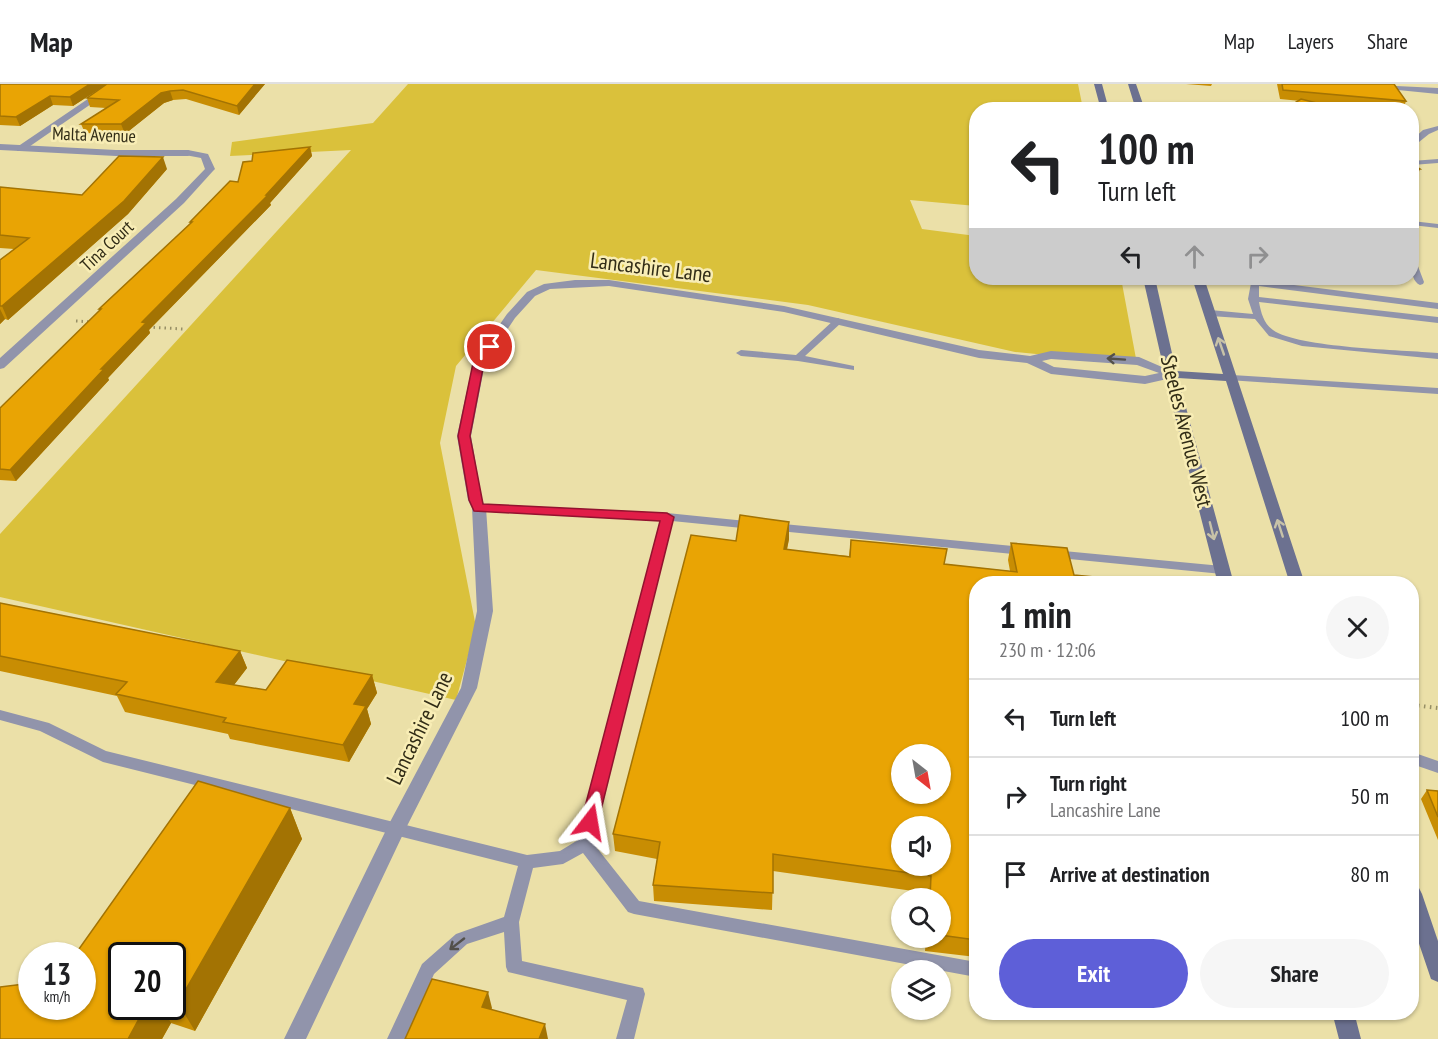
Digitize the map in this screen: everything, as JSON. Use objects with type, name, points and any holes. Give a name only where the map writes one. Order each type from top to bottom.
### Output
[{"type":"main road","points":[[1098,84],[1103,102]]},
{"type":"main road","points":[[1132,84],[1138,102]]},
{"type":"main road","name":"Steeles Avenue West","points":[[1151,285],[1224,576]]},
{"type":"main road","points":[[1200,285],[1295,576]]},
{"type":"main road","points":[[1172,374],[1232,378]]},
{"type":"main road","points":[[1419,915],[1438,972]]},
{"type":"main road","points":[[1345,1020],[1350,1039]]},
{"type":"street","points":[[20,149],[116,84]]},
{"type":"street","points":[[1358,84],[1438,91]]},
{"type":"street","name":"Malta Avenue","points":[[0,147],[116,153],[188,153]]},
{"type":"street","name":"Tina Court","points":[[0,365],[180,201],[210,169],[205,156],[188,153]]},
{"type":"street","name":"Lancashire Lane","points":[[295,1039],[397,828],[469,688],[484,611],[479,508],[475,500],[464,436],[479,363],[511,316],[534,292],[548,286],[609,283],[784,309],[979,354],[1030,360],[1051,370],[1145,380],[1172,374]]},
{"type":"street","name":"Lancashire Lane","points":[[1030,360],[1051,355],[1139,361],[1172,374]]},
{"type":"lane","points":[[1419,138],[1426,132],[1438,128]]},
{"type":"lane","points":[[1419,162],[1438,161]]},
{"type":"lane","points":[[1419,225],[1438,226]]},
{"type":"lane","points":[[1255,285],[1252,298],[1259,317],[1272,334],[1300,343],[1438,356]]},
{"type":"lane","points":[[1278,285],[1438,306]]},
{"type":"lane","points":[[1252,298],[1438,320]]},
{"type":"lane","points":[[1210,313],[1259,317]]},
{"type":"lane","points":[[798,358],[837,321]]},
{"type":"lane","points":[[741,353],[798,358],[851,368]]},
{"type":"lane","points":[[1232,378],[1438,391]]},
{"type":"lane","points":[[479,508],[667,517],[1215,576]]},
{"type":"lane","points":[[0,715],[44,727],[102,756],[527,862],[563,857],[585,844],[667,517]]},
{"type":"lane","points":[[1419,760],[1438,767]]},
{"type":"lane","points":[[585,844],[634,907],[969,969]]},
{"type":"lane","points":[[527,862],[511,922],[514,967],[637,994],[624,1039]]},
{"type":"lane","points":[[396,1039],[428,969],[462,939],[511,922]]},
{"type":"path","points":[[52,319],[100,323]]},
{"type":"path","points":[[147,327],[183,329]]},
{"type":"path","points":[[1419,706],[1438,708]]},
{"type":"shaded area","points":[[408,84],[1078,84],[1082,102],[969,102],[969,205],[910,200],[922,229],[969,235],[969,285],[1122,285],[1137,364],[1015,352],[808,305],[536,270],[456,366],[440,443],[476,627],[456,700],[0,597],[0,534],[351,150],[230,156],[232,142],[373,123]]},
{"type":"building","points":[[0,84],[90,84],[70,97],[50,96],[16,117],[0,116]]},
{"type":"building","points":[[107,84],[255,84],[237,106],[183,90],[170,91],[161,93],[121,124],[81,124],[119,100],[87,98]]},
{"type":"building","points":[[1282,84],[1394,84],[1406,101],[1283,90]]},
{"type":"building","points":[[1301,99],[1313,102],[1296,102]]},
{"type":"building","points":[[310,147],[266,195],[268,195],[142,322],[146,323],[10,470],[0,469],[0,408],[101,309],[99,309],[192,222],[190,222],[230,181],[238,182],[243,162],[252,161],[253,153]]},
{"type":"building","points":[[119,156],[163,157],[124,201],[0,306],[0,260],[29,238],[0,235],[0,187],[82,195]]},
{"type":"building","points":[[740,515],[789,522],[784,549],[850,557],[851,540],[947,549],[944,564],[1017,572],[1011,543],[1067,548],[1074,575],[1084,576],[969,576],[969,939],[951,937],[951,888],[930,888],[931,876],[951,876],[951,816],[891,816],[891,870],[773,854],[773,893],[653,885],[660,842],[613,834],[691,535],[736,541]]},
{"type":"building","points":[[0,603],[240,651],[216,682],[266,690],[287,660],[372,675],[354,704],[366,706],[343,745],[223,722],[226,718],[116,694],[127,682],[0,656]]},
{"type":"building","points":[[198,781],[290,808],[186,989],[186,942],[108,942],[108,1020],[138,1020],[128,1039],[0,1039],[0,987],[18,985],[18,1020],[96,1020],[96,942],[84,942]]},
{"type":"building","points":[[1427,790],[1438,791],[1438,817]]},
{"type":"building","points":[[432,979],[488,992],[482,1007],[545,1024],[539,1039],[405,1039]]},
{"type":"route","points":[[490,347],[479,363],[464,436],[475,500],[479,508],[631,513],[667,517],[590,822]]}]
